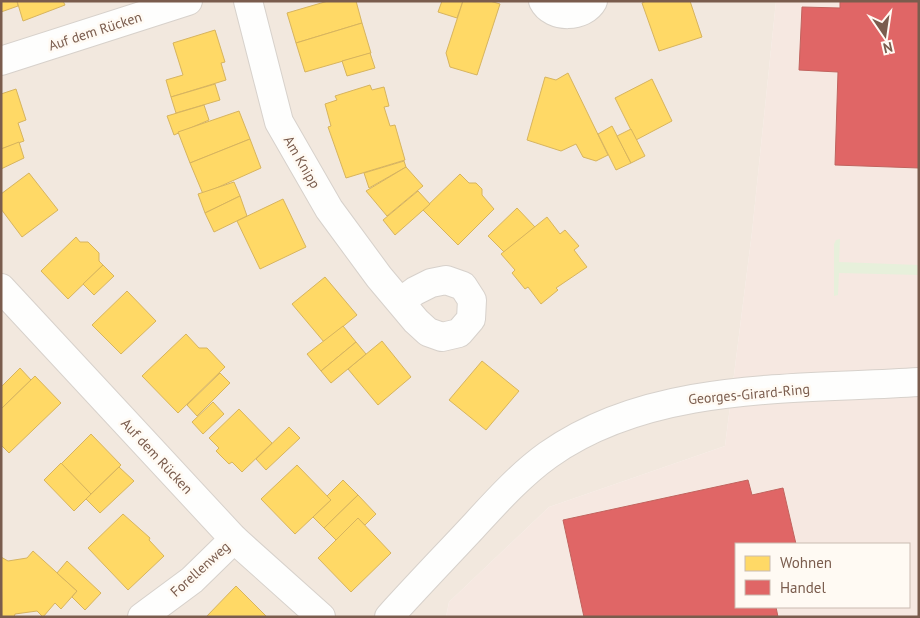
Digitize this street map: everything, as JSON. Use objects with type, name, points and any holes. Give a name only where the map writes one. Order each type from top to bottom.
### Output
[{"type":"street","name":"Auf dem Rücken","points":[[1,61],[188,1]]},
{"type":"street","name":"Am Knipp","points":[[248,1],[279,122],[329,209],[400,302]]},
{"type":"street","points":[[543,1],[557,13],[572,15],[590,6],[593,1]]},
{"type":"street","name":"Auf dem Rücken","points":[[1,288],[234,539],[321,617]]},
{"type":"street","name":"Georges-Girard-Ring","points":[[389,617],[505,492],[548,455],[594,427],[679,401],[737,393],[919,382]]},
{"type":"street","name":"Forellenweg","points":[[142,617],[192,580],[234,539]]},
{"type":"shaded area","points":[[1,1],[776,1],[752,232],[725,446],[549,507],[449,602],[446,617],[1,617]]},
{"type":"shaded area","points":[[776,1],[919,1],[919,617],[446,617],[449,602],[549,507],[725,446],[752,232]]},
{"type":"green space","points":[[840,239],[839,262],[919,265],[919,275],[839,273],[838,295],[834,296],[834,244],[836,240]]},
{"type":"building: Wohnen","points":[[1,1],[17,1],[18,6],[1,12]]},
{"type":"building: Wohnen","points":[[17,1],[63,1],[65,5],[23,21]]},
{"type":"building: Wohnen","points":[[328,1],[356,1],[362,23],[296,43],[287,13]]},
{"type":"building: Wohnen","points":[[442,1],[463,1],[457,18],[438,12]]},
{"type":"building: Wohnen","points":[[463,1],[490,1],[500,4],[477,75],[450,67],[446,53]]},
{"type":"building: Wohnen","points":[[646,1],[690,1],[702,37],[659,51],[642,3]]},
{"type":"building: Wohnen","points":[[362,23],[371,53],[305,72],[296,43]]},
{"type":"building: Wohnen","points":[[215,30],[225,62],[221,63],[226,80],[171,97],[166,80],[183,75],[173,43]]},
{"type":"building: Wohnen","points":[[370,53],[375,68],[347,76],[342,61]]},
{"type":"building: Wohnen","points":[[568,73],[608,155],[596,161],[583,157],[576,144],[561,151],[527,140],[545,77],[556,80]]},
{"type":"building: Wohnen","points":[[652,79],[672,121],[636,140],[615,98]]},
{"type":"building: Wohnen","points":[[215,84],[220,100],[176,113],[171,97]]},
{"type":"building: Wohnen","points":[[370,85],[372,90],[384,87],[389,106],[384,107],[390,126],[395,125],[405,160],[346,178],[328,127],[331,126],[325,104],[337,100],[335,96]]},
{"type":"building: Wohnen","points":[[16,89],[26,120],[18,123],[24,141],[1,149],[1,94]]},
{"type":"building: Wohnen","points":[[204,105],[209,120],[174,135],[167,116]]},
{"type":"building: Wohnen","points":[[239,111],[250,139],[190,163],[178,132]]},
{"type":"building: Wohnen","points":[[612,126],[631,163],[616,170],[598,134]]},
{"type":"building: Wohnen","points":[[631,129],[645,156],[631,163],[617,136]]},
{"type":"building: Wohnen","points":[[250,139],[261,168],[203,194],[190,163]]},
{"type":"building: Wohnen","points":[[19,142],[24,158],[1,169],[1,149]]},
{"type":"building: Wohnen","points":[[404,161],[406,167],[369,188],[364,173]]},
{"type":"building: Wohnen","points":[[406,167],[423,186],[387,216],[366,191]]},
{"type":"building: Wohnen","points":[[29,173],[58,210],[22,237],[1,209],[1,194]]},
{"type":"building: Wohnen","points":[[460,174],[469,183],[476,183],[482,189],[482,195],[494,209],[458,245],[423,210]]},
{"type":"building: Wohnen","points":[[234,182],[240,196],[205,213],[198,194]]},
{"type":"building: Wohnen","points":[[418,191],[430,204],[395,235],[383,220]]},
{"type":"building: Wohnen","points":[[240,196],[247,216],[214,232],[205,213]]},
{"type":"building: Wohnen","points":[[283,199],[306,247],[260,269],[237,221]]},
{"type":"building: Wohnen","points":[[517,208],[535,227],[504,252],[488,236]]},
{"type":"building: Wohnen","points":[[547,217],[560,234],[565,230],[579,246],[574,250],[587,267],[556,288],[558,290],[541,304],[528,287],[525,289],[512,273],[515,270],[501,254]]},
{"type":"building: Wohnen","points":[[76,237],[80,242],[88,242],[99,253],[99,261],[103,265],[68,299],[41,271]]},
{"type":"building: Wohnen","points":[[103,265],[114,276],[94,295],[83,284]]},
{"type":"building: Wohnen","points":[[325,277],[357,315],[324,342],[292,304]]},
{"type":"building: Wohnen","points":[[127,291],[156,321],[121,354],[92,325]]},
{"type":"building: Wohnen","points":[[343,326],[356,342],[321,371],[307,354]]},
{"type":"building: Wohnen","points":[[186,334],[199,348],[207,348],[225,367],[178,413],[142,376]]},
{"type":"building: Wohnen","points":[[382,341],[411,377],[378,405],[348,369]]},
{"type":"building: Wohnen","points":[[356,342],[366,354],[331,383],[321,371]]},
{"type":"building: Wohnen","points":[[482,361],[519,391],[486,430],[449,400]]},
{"type":"building: Wohnen","points":[[20,368],[31,380],[1,409],[1,387]]},
{"type":"building: Wohnen","points":[[220,373],[230,383],[197,416],[187,405]]},
{"type":"building: Wohnen","points":[[35,376],[61,403],[9,453],[1,445],[1,409]]},
{"type":"building: Wohnen","points":[[213,402],[224,414],[203,434],[192,422]]},
{"type":"building: Wohnen","points":[[239,409],[272,443],[242,472],[232,462],[229,464],[216,451],[219,448],[209,438]]},
{"type":"building: Wohnen","points":[[289,427],[300,438],[266,470],[256,459]]},
{"type":"building: Wohnen","points":[[91,434],[121,465],[91,494],[61,464]]},
{"type":"building: Wohnen","points":[[61,463],[91,494],[74,511],[44,480]]},
{"type":"building: Wohnen","points":[[297,465],[331,500],[295,534],[261,499]]},
{"type":"building: Wohnen","points":[[119,467],[134,481],[100,513],[86,499]]},
{"type":"building: Wohnen","points":[[343,480],[358,495],[324,528],[313,517],[331,500],[327,496]]},
{"type":"building: Wohnen","points":[[358,495],[376,514],[365,525],[358,518],[336,540],[324,528]]},
{"type":"building: Wohnen","points":[[123,514],[150,538],[149,540],[164,556],[128,590],[88,548]]},
{"type":"building: Wohnen","points":[[358,518],[391,553],[351,592],[318,558]]},
{"type":"building: Wohnen","points":[[33,551],[77,591],[61,609],[55,603],[43,617],[37,611],[15,614],[14,617],[2,617],[1,557],[8,561],[27,558]]},
{"type":"building: Wohnen","points":[[67,561],[101,593],[85,610],[72,597],[77,591],[57,573]]},
{"type":"building: Wohnen","points":[[236,586],[267,617],[206,617]]},
{"type":"building: Handel","points":[[840,1],[919,1],[919,168],[835,165],[838,72],[799,70],[802,7],[840,8]]},
{"type":"building: Handel","points":[[748,480],[752,495],[783,488],[796,543],[735,543],[735,608],[776,608],[778,617],[584,617],[563,520]]}]
